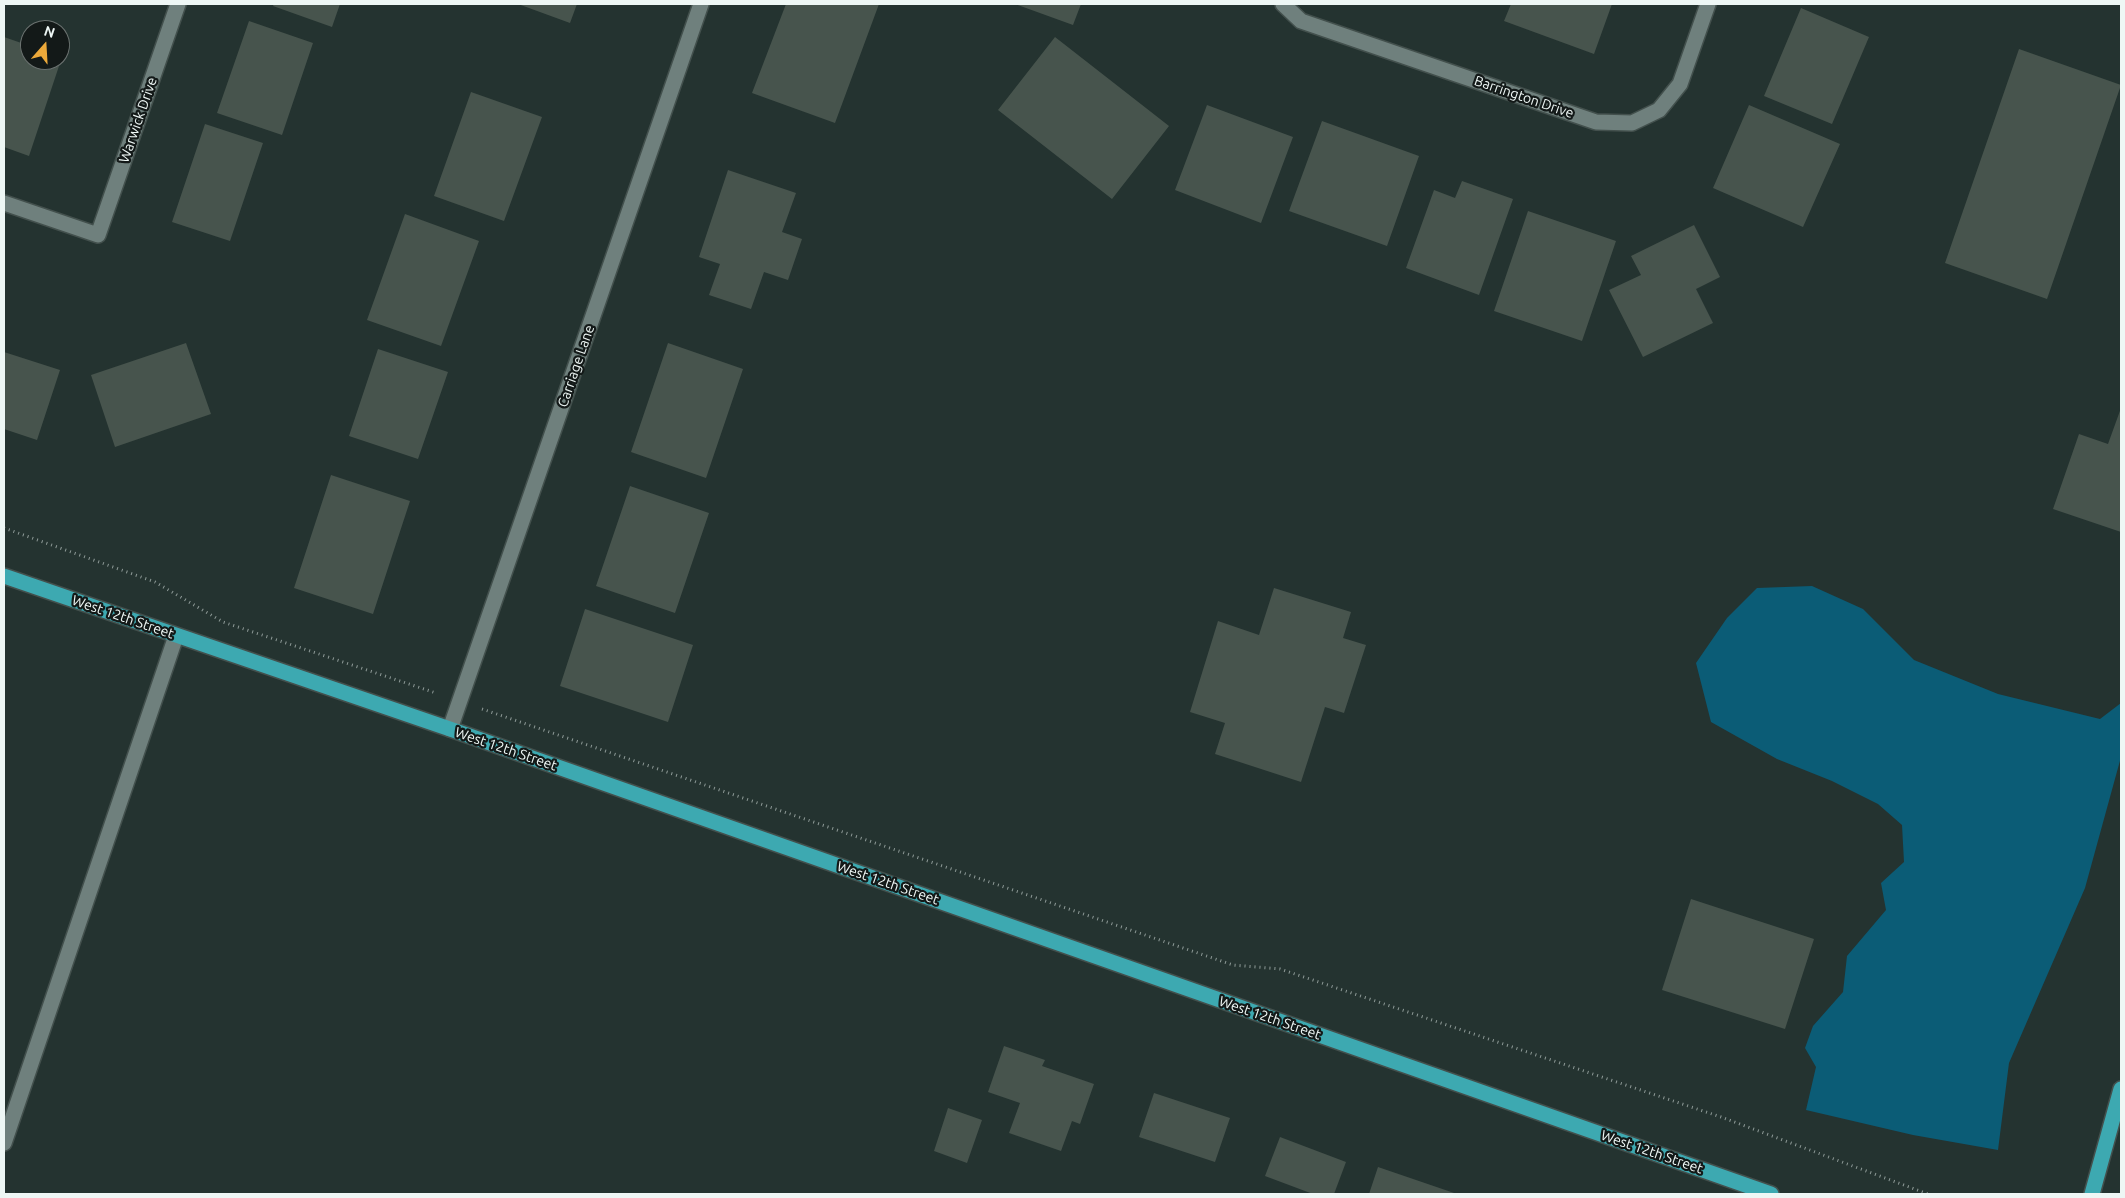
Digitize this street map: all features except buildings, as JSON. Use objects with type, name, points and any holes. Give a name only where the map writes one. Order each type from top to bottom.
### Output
[{"type":"main road","name":"West 12th Street","points":[[4,576],[450,729],[1766,1194]]},
{"type":"main road","points":[[2092,1194],[2121,1089]]},
{"type":"street","name":"Warwick Drive","points":[[4,203],[98,235],[178,4]]},
{"type":"street","name":"Carriage Lane","points":[[450,729],[701,4]]},
{"type":"street","name":"Barrington Drive","points":[[1283,4],[1301,21],[1596,122],[1632,123],[1660,110],[1680,84],[1708,4]]},
{"type":"street","points":[[4,1142],[176,636]]},
{"type":"path","points":[[4,528],[155,582],[223,622],[1233,964],[1280,969],[1289,972],[1721,1117],[1928,1194]]},
{"type":"water","points":[[1812,586],[1863,609],[1914,660],[1998,694],[2100,719],[2121,703],[2121,757],[2085,888],[2009,1063],[1998,1150],[1913,1135],[1806,1110],[1816,1067],[1805,1048],[1813,1026],[1843,992],[1847,956],[1886,910],[1881,883],[1904,862],[1902,825],[1878,804],[1832,781],[1777,759],[1711,722],[1696,663],[1727,618],[1757,588]]}]
